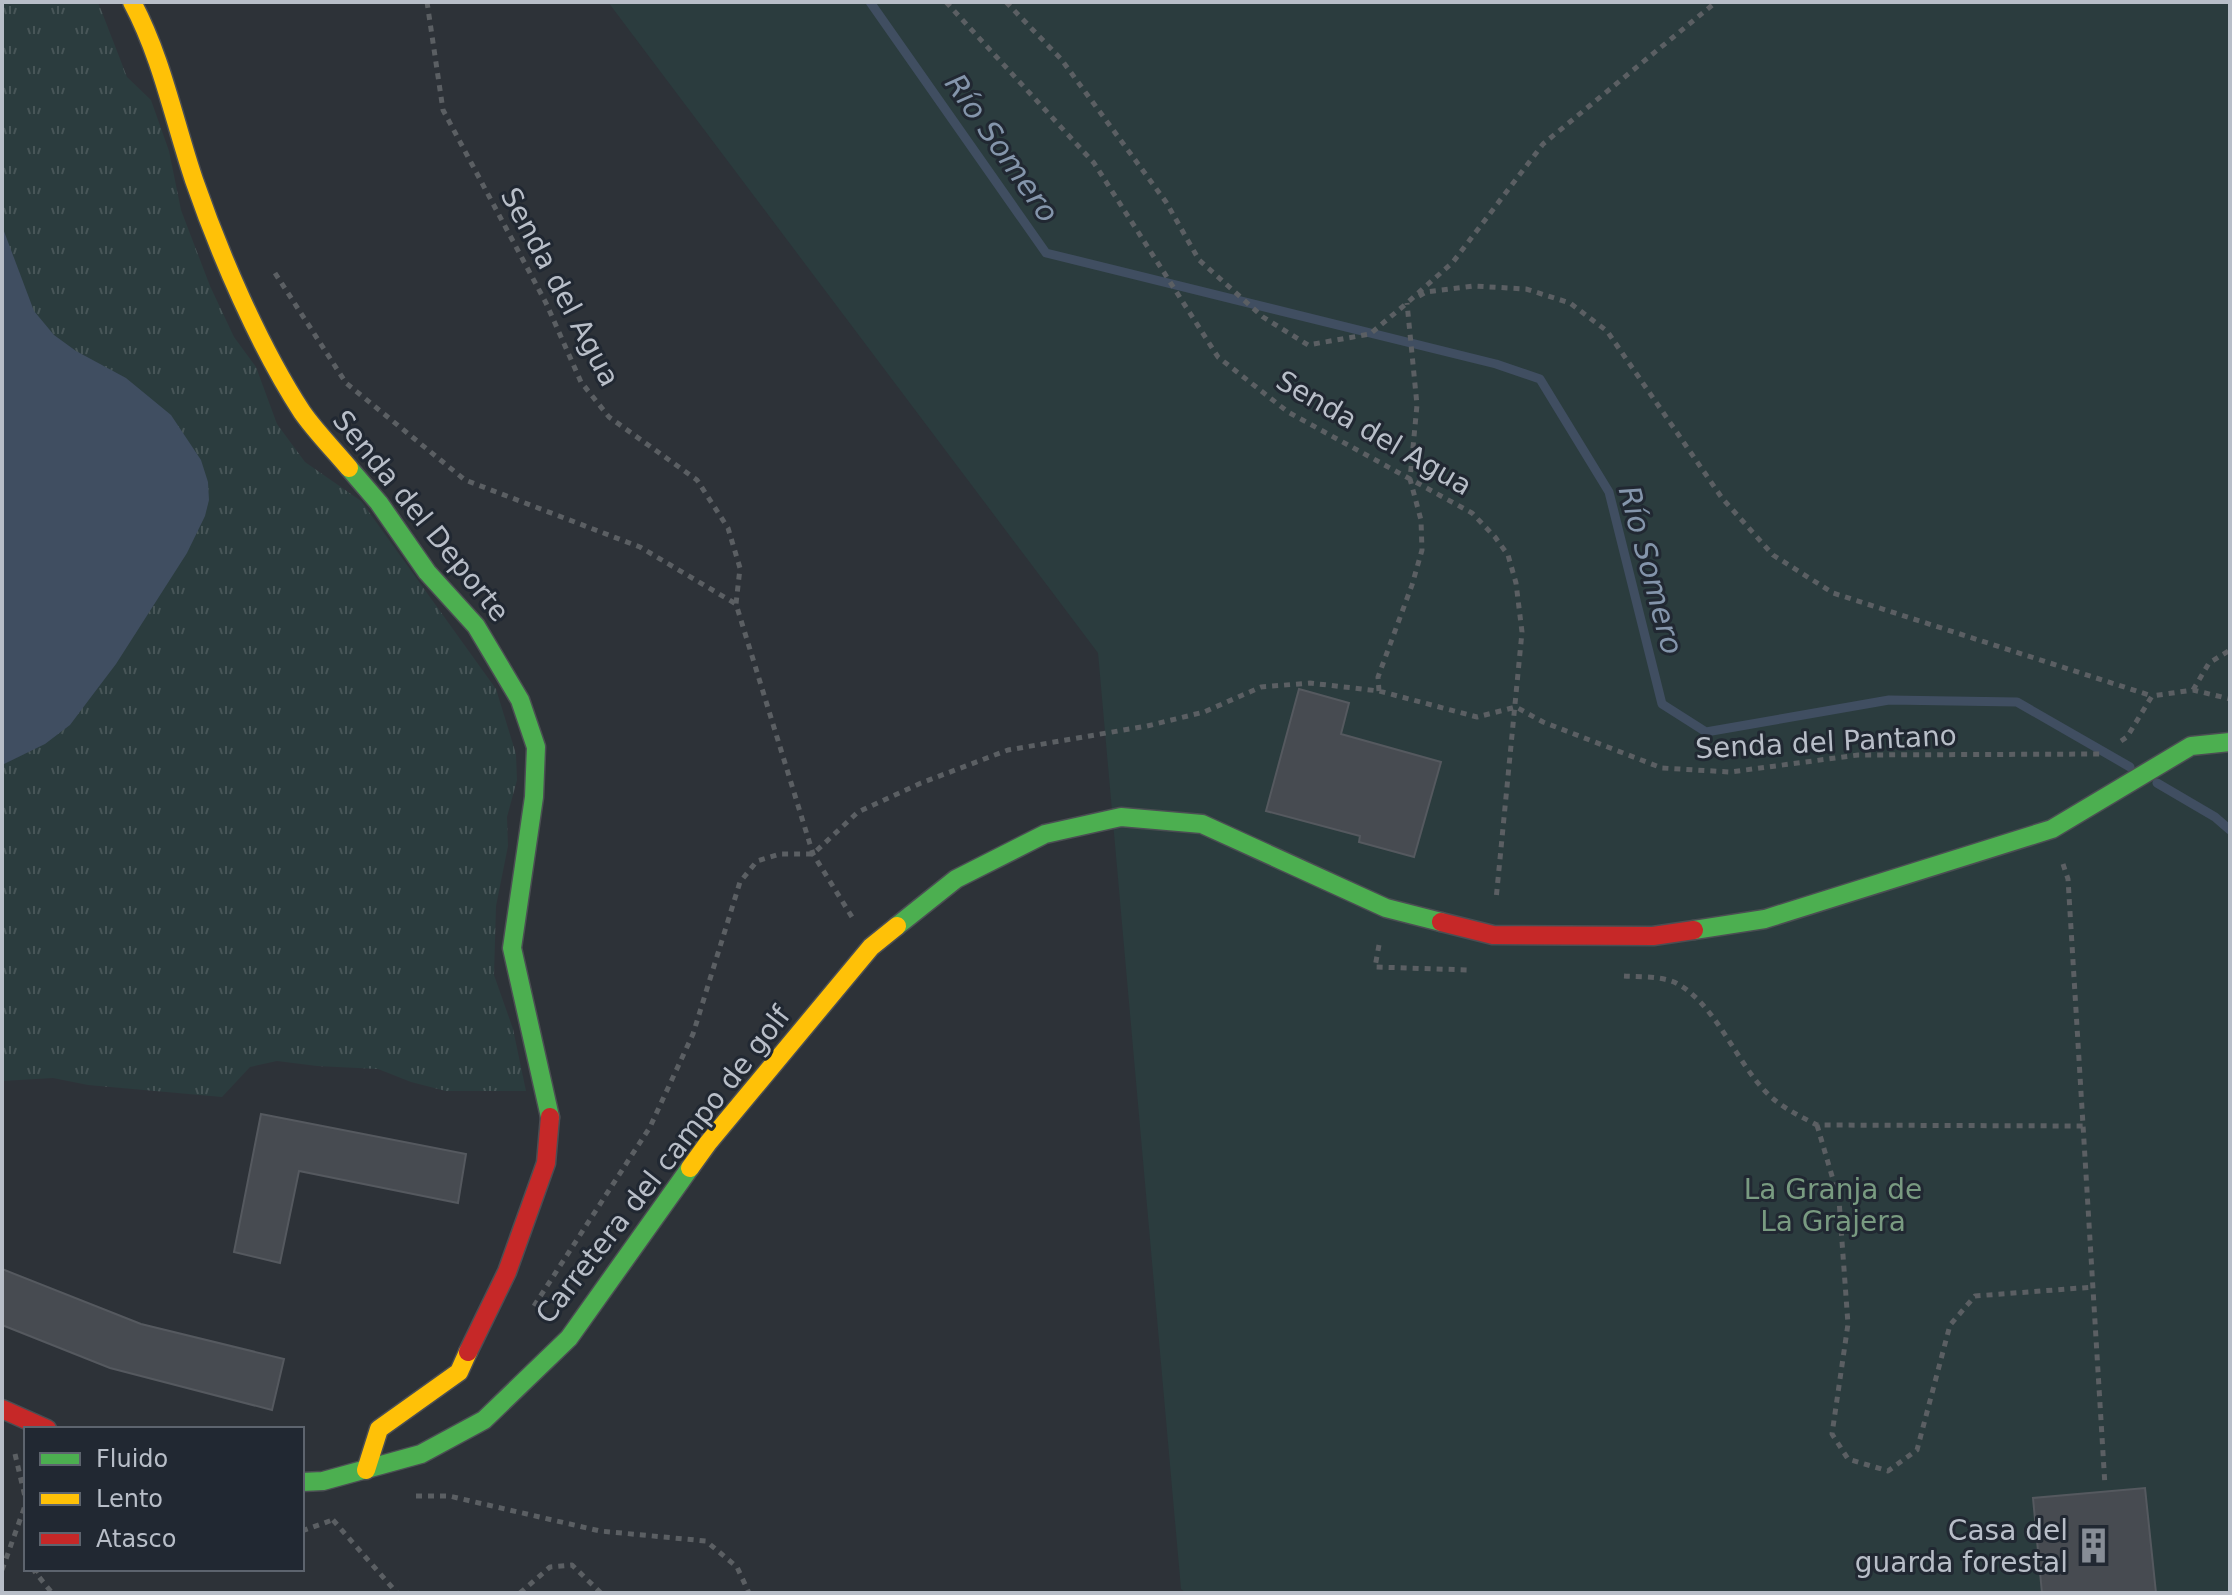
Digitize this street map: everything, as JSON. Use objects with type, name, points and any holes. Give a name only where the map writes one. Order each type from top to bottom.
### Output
[{"type":"street","name":"Senda del Deporte","points":[[132,2],[148,32],[194,180],[219,247],[289,388],[303,413],[379,503],[427,572],[476,626],[520,700],[536,747],[534,797],[512,948],[550,1112],[546,1163],[507,1272],[459,1372],[379,1429],[366,1470]]},
{"type":"street","name":"Carretera del campo de golf","points":[[304,1482],[323,1481],[421,1454],[484,1420],[569,1338],[708,1143],[871,947],[956,879],[1045,834],[1121,817],[1202,824],[1386,908],[1493,935],[1653,936],[1765,919],[2052,829],[2191,746],[2230,742]]},
{"type":"street","points":[[2,1409],[42,1427]]},
{"type":"path","name":"Senda del Agua","points":[[427,2],[443,110],[546,303],[581,382],[609,417],[697,480],[728,528],[740,568],[736,604],[813,854],[871,947]]},
{"type":"path","name":"Senda del Agua","points":[[946,2],[1094,163],[1218,357],[1288,412],[1472,513],[1508,555],[1516,583],[1522,632],[1493,935]]},
{"type":"path","points":[[1006,2],[1061,59],[1166,202],[1199,260],[1263,317],[1308,345],[1370,334],[1407,303],[1453,262],[1543,144],[1716,2]]},
{"type":"path","name":"Senda del Deporte","points":[[270,264],[346,383],[465,480],[640,547],[736,604]]},
{"type":"path","points":[[1407,303],[1426,292],[1473,286],[1526,289],[1570,303],[1607,331],[1722,498],[1773,555],[1833,593],[2152,696],[2193,690],[2230,699]]},
{"type":"path","points":[[1379,691],[1378,677],[1422,550],[1421,520],[1410,479],[1417,405],[1407,303]]},
{"type":"path","points":[[2193,690],[2209,663],[2230,650]]},
{"type":"path","points":[[529,1311],[539,1301],[650,1127],[693,1034],[740,882],[757,861],[780,854],[813,854],[858,812],[921,783],[1008,750],[1147,726],[1190,715],[1261,687],[1310,683],[1379,691],[1477,717],[1516,707]]},
{"type":"path","points":[[2116,746],[2127,737],[2152,696]]},
{"type":"path","name":"Senda del Pantano","points":[[1516,707],[1543,722],[1662,768],[1730,772],[1858,755],[2105,754]]},
{"type":"path","points":[[2052,829],[2068,879],[2105,1486]]},
{"type":"path","points":[[1386,908],[1375,967],[1472,970]]},
{"type":"path","points":[[1610,976],[1656,978],[1672,981],[1684,988],[1705,1008],[1764,1090],[1784,1108],[1817,1125],[2083,1126]]},
{"type":"path","points":[[1817,1125],[1839,1200],[1848,1324],[1832,1434],[1848,1459],[1888,1471],[1917,1450],[1950,1325],[1975,1296],[2094,1287]]},
{"type":"path","points":[[407,1495],[449,1496],[600,1531],[706,1541],[737,1567],[749,1593]]},
{"type":"path","points":[[2,1570],[24,1509]]},
{"type":"path","points":[[304,1530],[345,1515]]},
{"type":"path","points":[[333,1520],[397,1593]]},
{"type":"path","points":[[520,1593],[550,1567],[572,1565],[601,1593]]},
{"type":"path","points":[[36,1571],[52,1593]]},
{"type":"green space","points":[[2,2],[98,2],[127,77],[151,100],[169,151],[181,210],[210,286],[234,337],[256,367],[277,424],[305,462],[361,501],[496,689],[516,754],[517,780],[507,817],[508,846],[496,906],[494,975],[513,1029],[526,1091],[446,1091],[378,1069],[277,1061],[250,1067],[222,1097],[88,1085],[53,1078],[2,1081]]},
{"type":"green space","name":"La Granja de La Grajera","points":[[608,2],[2230,2],[2230,1593],[1186,1593],[1181,1589],[1098,653]]},
{"type":"water","points":[[2,226],[34,311],[54,335],[76,351],[126,378],[171,415],[201,460],[208,482],[209,500],[205,516],[187,553],[116,664],[70,725],[45,744],[2,765]]},
{"type":"building","points":[[1299,689],[1349,703],[1341,734],[1441,762],[1414,857],[1359,842],[1360,836],[1266,811]]},
{"type":"building","points":[[261,1114],[466,1154],[458,1203],[299,1171],[280,1263],[234,1252]]},
{"type":"building","points":[[2,1269],[141,1324],[284,1359],[272,1410],[110,1368],[2,1325]]},
{"type":"building","name":"Casa del guarda forestal","points":[[2145,1488],[2156,1593],[2042,1593],[2033,1498]]},
{"type":"waterway","name":"Río Somero","points":[[870,2],[1046,253],[1496,364],[1540,379],[1609,492],[1662,704],[1706,732],[1889,700],[2017,702],[2130,767]]},
{"type":"waterway","name":"Río Somero","points":[[2157,783],[2215,817],[2230,830]]},
{"type":"traffic: fast","points":[[349,468],[379,503],[427,572],[476,626],[520,700],[536,747],[534,797],[512,948],[550,1117]]},
{"type":"traffic: fast","points":[[1694,930],[1765,919],[2052,829],[2191,746],[2230,742]]},
{"type":"traffic: fast","points":[[897,926],[956,879],[1045,834],[1121,817],[1202,824],[1386,908],[1441,922]]},
{"type":"traffic: fast","points":[[304,1482],[323,1481],[421,1454],[484,1420],[569,1338],[690,1168]]},
{"type":"traffic: slow","points":[[132,2],[160,67],[204,209],[228,269],[286,386],[302,412],[349,468]]},
{"type":"traffic: slow","points":[[690,1168],[871,947],[897,926]]},
{"type":"traffic: slow","points":[[366,1470],[379,1429],[459,1372],[468,1352]]},
{"type":"traffic: jam","points":[[1441,922],[1493,935],[1653,936],[1694,930]]},
{"type":"traffic: jam","points":[[468,1352],[507,1272],[546,1163],[550,1117]]},
{"type":"traffic: jam","points":[[2,1409],[42,1427]]},
{"type":"place","name":"Casa del guarda forestal","points":[[2094,1546]]}]
